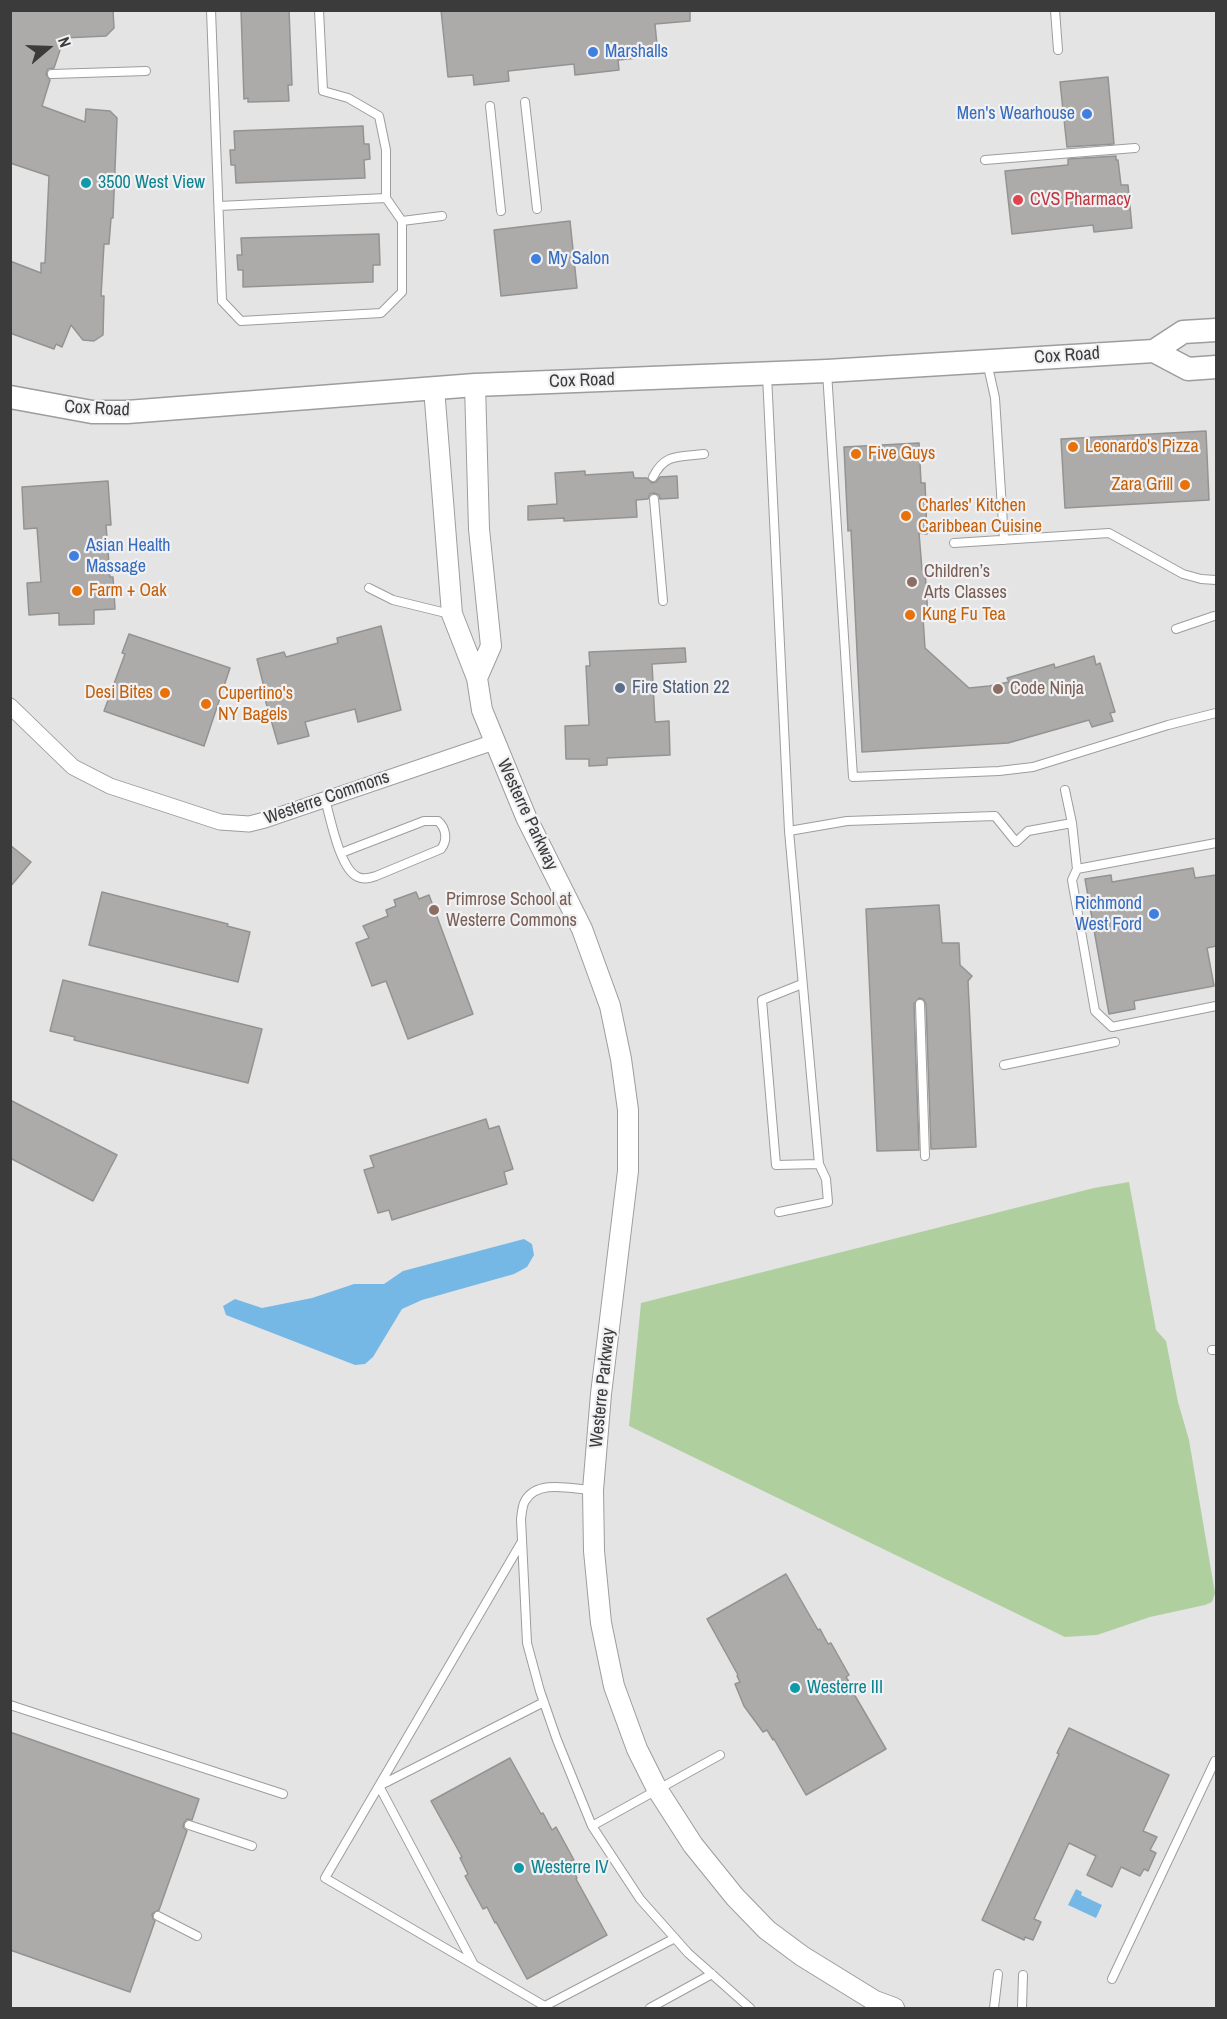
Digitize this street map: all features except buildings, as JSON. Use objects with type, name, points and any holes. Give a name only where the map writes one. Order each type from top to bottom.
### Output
[{"type":"main road","points":[[1216,330],[1182,332],[1154,351],[1188,369],[1216,367]]},
{"type":"main road","name":"Cox Road","points":[[10,397],[92,412],[127,412],[434,388],[827,371],[1154,351]]},
{"type":"street","points":[[475,386],[479,529],[491,646],[477,678]]},
{"type":"street","name":"Westerre Parkway","points":[[434,388],[452,614],[477,678],[482,710],[494,742],[526,817],[582,930],[610,1006],[623,1069],[628,1110],[627,1171],[601,1394],[593,1491],[594,1551],[601,1623],[614,1686],[637,1749],[657,1789],[693,1845],[735,1897],[768,1930],[802,1956],[874,2001],[894,2008]]},
{"type":"street","name":"Westerre Commons","points":[[10,706],[73,767],[110,786],[220,822],[249,824],[494,742]]},
{"type":"lane","points":[[211,10],[222,301],[241,321],[381,313],[402,292],[402,221],[386,198],[386,150],[379,116],[348,98],[323,91],[319,10]]},
{"type":"lane","points":[[1055,10],[1058,50]]},
{"type":"lane","points":[[52,74],[146,71]]},
{"type":"lane","points":[[525,102],[537,209]]},
{"type":"lane","points":[[490,106],[501,211]]},
{"type":"lane","points":[[984,160],[1135,148]]},
{"type":"lane","points":[[219,206],[386,198]]},
{"type":"lane","points":[[402,221],[442,216]]},
{"type":"lane","points":[[987,361],[995,398],[1004,540]]},
{"type":"lane","points":[[827,371],[853,777],[999,771],[1033,767],[1216,713]]},
{"type":"lane","points":[[767,374],[789,831],[819,1164],[826,1179],[828,1202],[779,1212]]},
{"type":"lane","points":[[652,477],[659,465],[668,458],[704,454]]},
{"type":"lane","points":[[654,499],[663,601]]},
{"type":"lane","points":[[954,543],[1109,533],[1183,574],[1216,580]]},
{"type":"lane","points":[[369,588],[393,600],[452,614]]},
{"type":"lane","points":[[1176,629],[1214,616]]},
{"type":"lane","points":[[1065,790],[1072,823],[1077,869],[1072,880],[1095,1011],[1112,1027],[1216,1006]]},
{"type":"lane","points":[[325,799],[341,853],[352,873],[357,877],[366,879],[441,849],[445,840],[445,831],[438,821],[424,821],[341,853]]},
{"type":"lane","points":[[789,831],[847,821],[994,816],[1016,842],[1028,831],[1072,823]]},
{"type":"lane","points":[[1077,869],[1216,843]]},
{"type":"lane","points":[[802,984],[762,1000],[776,1165],[819,1164]]},
{"type":"lane","points":[[920,1004],[925,1156]]},
{"type":"lane","points":[[1004,1065],[1115,1042]]},
{"type":"lane","points":[[593,1491],[549,1487],[532,1492],[524,1502],[521,1541],[527,1643],[544,1702],[592,1826],[640,1899],[675,1938],[750,2008]]},
{"type":"lane","points":[[521,1541],[325,1878],[547,2007],[675,1938]]},
{"type":"lane","points":[[379,1786],[544,1702]]},
{"type":"lane","points":[[10,1705],[283,1794]]},
{"type":"lane","points":[[592,1826],[720,1755]]},
{"type":"lane","points":[[1112,1979],[1215,1761]]},
{"type":"lane","points":[[379,1786],[473,1964]]},
{"type":"lane","points":[[189,1825],[252,1846]]},
{"type":"lane","points":[[158,1916],[197,1936]]},
{"type":"lane","points":[[650,2008],[712,1974]]},
{"type":"lane","points":[[994,2008],[998,1974]]},
{"type":"lane","points":[[1022,2008],[1023,1975]]},
{"type":"green space","points":[[1129,1182],[1156,1330],[1166,1341],[1178,1402],[1189,1440],[1215,1593],[1212,1602],[1150,1617],[1097,1635],[1065,1637],[629,1426],[641,1303],[1094,1188]]},
{"type":"water","points":[[524,1239],[532,1244],[534,1255],[527,1267],[514,1274],[422,1300],[402,1309],[373,1357],[365,1364],[355,1365],[226,1315],[223,1306],[235,1299],[262,1308],[312,1298],[354,1284],[384,1284],[403,1271]]},
{"type":"water","points":[[1076,1889],[1082,1892],[1081,1895],[1102,1905],[1096,1918],[1068,1905]]},
{"type":"place","name":"Marshalls","points":[[593,52]]},
{"type":"place","name":"Men's Wearhouse","points":[[1087,114]]},
{"type":"place","name":"3500 West View","points":[[86,183]]},
{"type":"place","name":"CVS Pharmacy","points":[[1018,200]]},
{"type":"place","name":"My Salon","points":[[536,259]]},
{"type":"place","name":"Leonardo's Pizza","points":[[1073,447]]},
{"type":"place","name":"Five Guys","points":[[856,454]]},
{"type":"place","name":"Zara Grill","points":[[1185,485]]},
{"type":"place","name":"Charles' Kitchen Caribbean Cuisine","points":[[906,516]]},
{"type":"place","name":"Asian Health Massage","points":[[74,556]]},
{"type":"place","name":"Children’s Arts Classes","points":[[912,582]]},
{"type":"place","name":"Farm + Oak","points":[[77,591]]},
{"type":"place","name":"Kung Fu Tea","points":[[910,615]]},
{"type":"place","name":"Fire Station 22","points":[[620,688]]},
{"type":"place","name":"Code Ninja","points":[[998,689]]},
{"type":"place","name":"Desi Bites","points":[[165,693]]},
{"type":"place","name":"Cupertino's NY Bagels","points":[[206,704]]},
{"type":"place","name":"Primrose School at Westerre Commons","points":[[434,910]]},
{"type":"place","name":"Richmond West Ford","points":[[1154,914]]},
{"type":"place","name":"Westerre III","points":[[795,1688]]},
{"type":"place","name":"Westerre IV","points":[[519,1868]]}]
